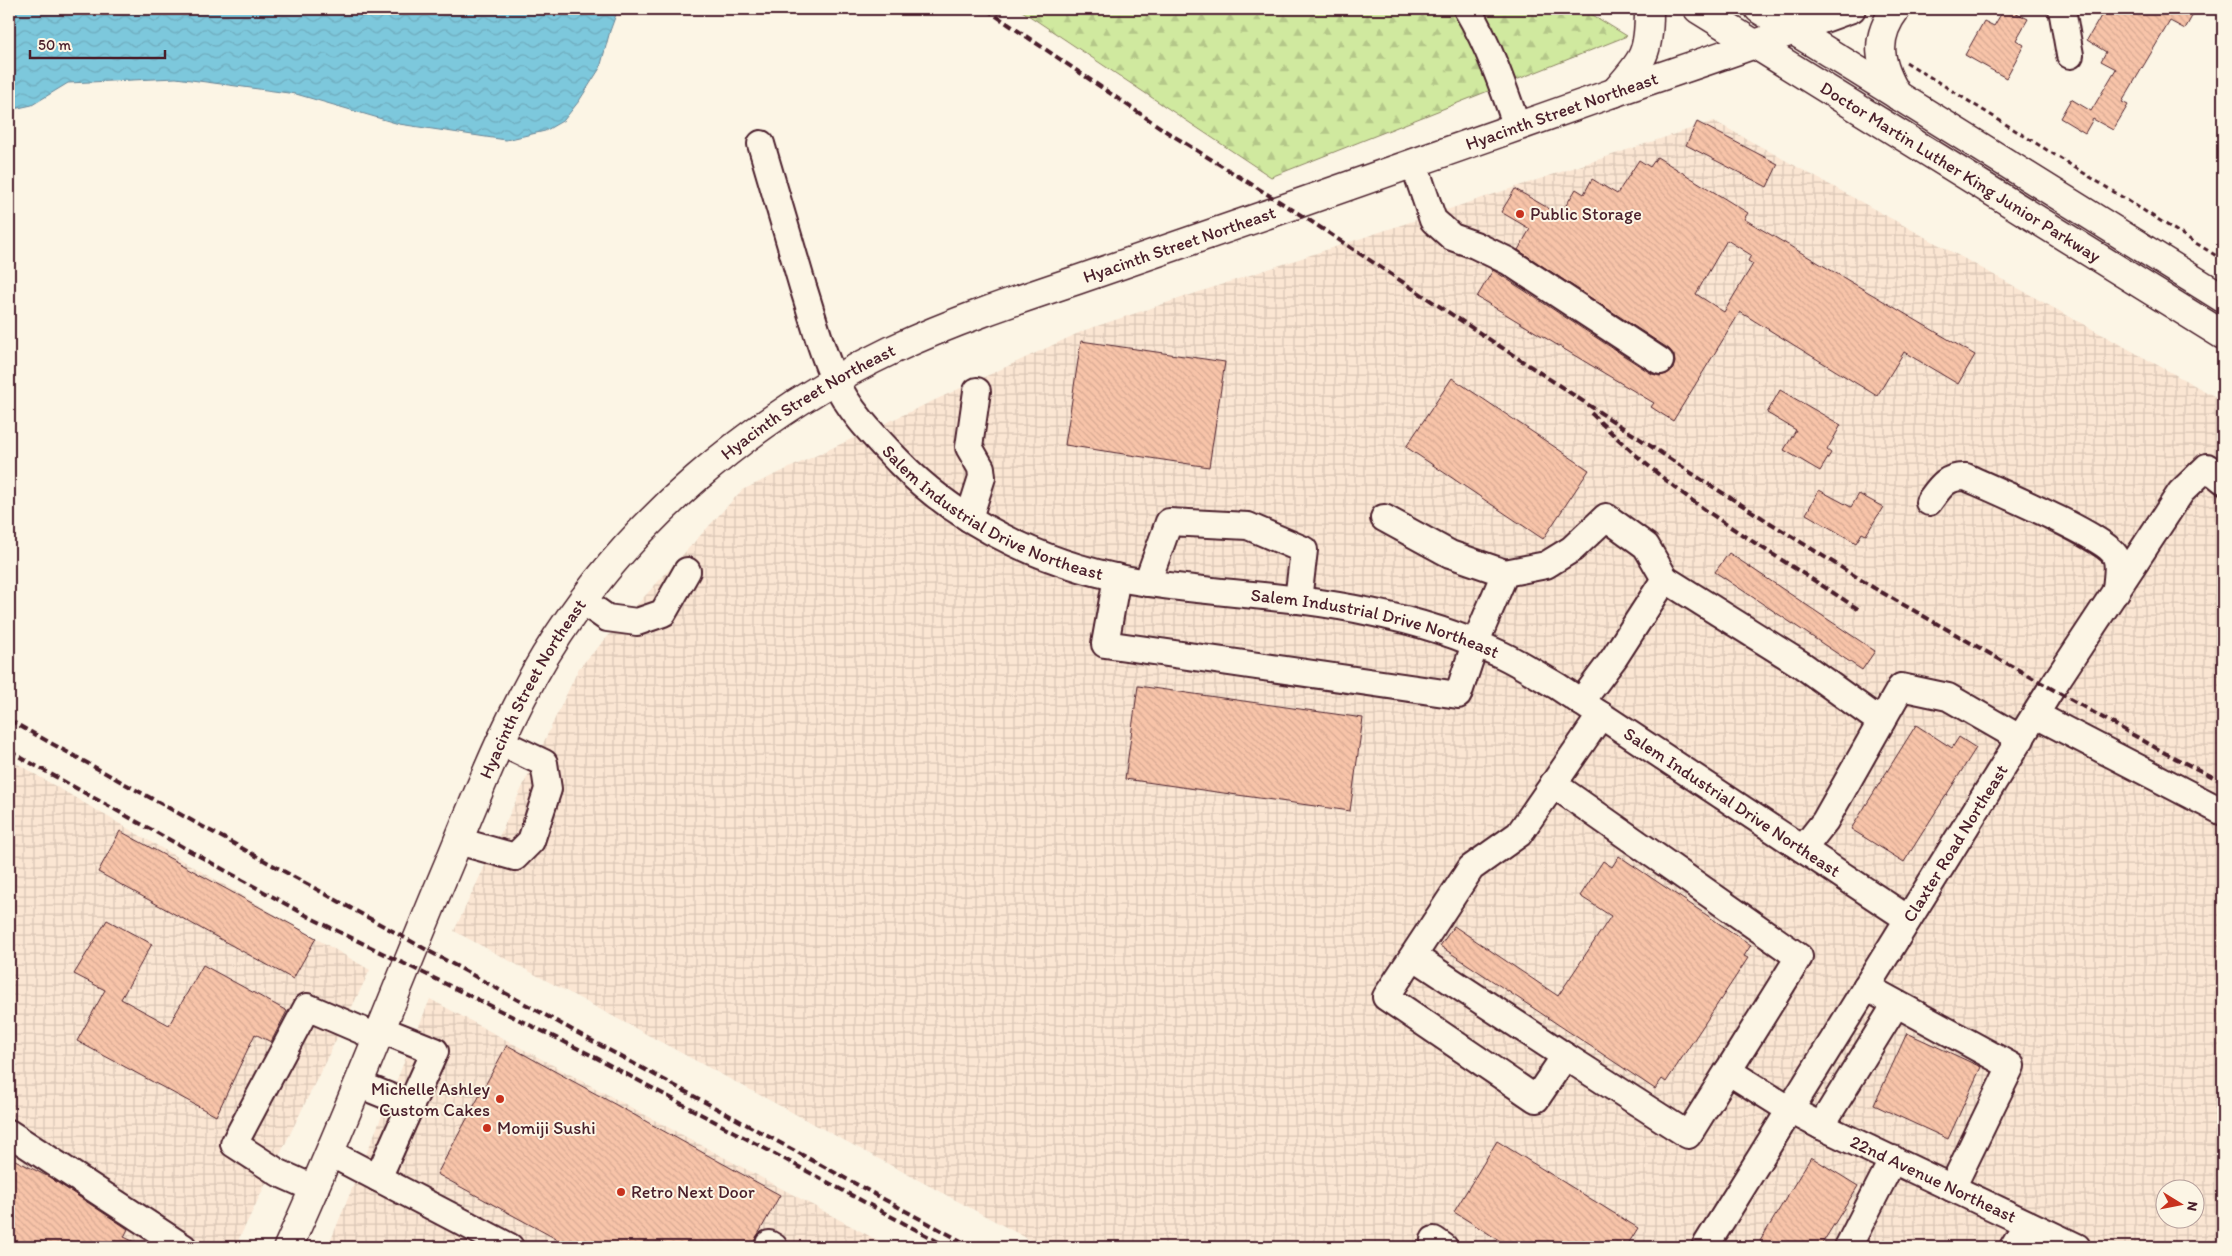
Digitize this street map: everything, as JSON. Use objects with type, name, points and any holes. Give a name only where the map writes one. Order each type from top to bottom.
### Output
[{"type":"main road","points":[[1614,92],[1641,62],[1649,38],[1648,9]]},
{"type":"main road","name":"Doctor Martin Luther King Junior Parkway","points":[[1698,9],[2223,335]]},
{"type":"main road","name":"Doctor Martin Luther King Junior Parkway","points":[[1759,9],[2223,298]]},
{"type":"main road","points":[[1896,9],[1883,33],[1880,50],[1887,78],[1898,96]]},
{"type":"main road","name":"Hyacinth Street Northeast","points":[[288,1247],[315,1189],[500,742],[546,654],[618,556],[695,479],[732,448],[834,380],[890,351],[1006,304],[1414,164],[1794,30]]},
{"type":"street","points":[[1467,9],[1478,28],[1498,74],[1517,127]]},
{"type":"street","points":[[1794,30],[1852,9]]},
{"type":"street","points":[[2062,9],[2070,56]]},
{"type":"street","name":"Salem Industrial Drive Northeast","points":[[761,144],[814,321],[834,380],[858,416],[908,472],[933,493],[969,518],[1020,546],[1063,563],[1117,578],[1298,600],[1396,618],[1422,624],[1502,655],[1591,708],[1908,919]]},
{"type":"street","points":[[1414,164],[1433,220],[1452,237],[1475,245],[1508,261],[1660,361]]},
{"type":"street","points":[[969,518],[982,477],[981,468],[969,447],[977,391]]},
{"type":"street","name":"Claxter Road Northeast","points":[[1705,1247],[2036,715],[2181,492],[2207,467],[2223,480]]},
{"type":"street","points":[[1929,502],[1943,483],[1955,476],[1966,477],[2079,530],[2109,548],[2116,557],[2116,592]]},
{"type":"street","points":[[1384,518],[1450,554],[1505,573],[1546,565],[1572,550],[1606,517],[1646,546],[1665,579],[1802,665],[1881,722]]},
{"type":"street","points":[[1148,583],[1169,522],[1248,526],[1304,550],[1298,600]]},
{"type":"street","points":[[584,601],[607,618],[637,622],[663,613],[687,571]]},
{"type":"street","points":[[1117,578],[1105,644],[1458,695],[1475,644],[1505,573]]},
{"type":"street","points":[[1565,1056],[1536,1099],[1386,997],[1471,868],[1519,834],[1553,784],[1614,658],[1665,579]]},
{"type":"street","points":[[1803,849],[1825,821],[1901,687],[1948,697],[2021,739]]},
{"type":"street","points":[[2036,715],[2223,812]]},
{"type":"street","points":[[458,841],[514,856],[531,841],[548,789],[544,764],[500,742]]},
{"type":"street","points":[[1413,956],[1688,1135],[1799,957],[1553,784]]},
{"type":"street","points":[[1866,987],[2011,1066],[1952,1188]]},
{"type":"street","points":[[1821,1126],[1896,1004]]},
{"type":"street","points":[[315,1189],[279,1173],[234,1144],[307,1007],[435,1052],[378,1178]]},
{"type":"street","name":"22nd Avenue Northeast","points":[[1728,1071],[1790,1110],[1821,1126],[2027,1224],[2064,1244]]},
{"type":"street","points":[[358,1084],[410,1105]]},
{"type":"street","points":[[9,1133],[183,1247]]},
{"type":"street","points":[[330,1153],[510,1247]]},
{"type":"street","points":[[1848,1247],[1893,1159]]},
{"type":"street","points":[[2014,1247],[2027,1224]]},
{"type":"path","points":[[1902,60],[2117,192],[2223,260]]},
{"type":"shaded area","points":[[1714,121],[2223,401],[2223,1247],[1043,1247],[454,931],[579,668],[742,490],[1085,330]]},
{"type":"shaded area","points":[[9,759],[370,970],[235,1247],[9,1247]]},
{"type":"shaded area","points":[[430,999],[890,1247],[328,1247]]},
{"type":"green space","points":[[1019,9],[1583,9],[1627,36],[1271,177]]},
{"type":"water","points":[[9,9],[618,9],[600,68],[579,101],[564,120],[545,131],[506,140],[399,124],[296,94],[176,78],[68,83],[32,105],[9,110]]},
{"type":"building","points":[[2004,9],[2009,9],[2028,19],[2016,40],[2024,45],[2006,78],[1965,55],[1984,21],[1994,26]]},
{"type":"building","points":[[2105,9],[2196,9],[2185,29],[2170,21],[2122,102],[2128,105],[2113,130],[2093,119],[2085,133],[2060,118],[2071,99],[2091,111],[2116,69],[2101,61],[2106,52],[2087,40]]},
{"type":"building","points":[[1697,122],[1778,164],[1767,187],[1686,145]]},
{"type":"building","points":[[1657,157],[1748,213],[1744,219],[1975,355],[1958,384],[1904,352],[1877,396],[1740,312],[1673,421],[1651,407],[1654,403],[1477,297],[1493,270],[1652,374],[1660,376],[1667,374],[1673,369],[1675,362],[1674,355],[1669,349],[1518,250],[1530,229],[1501,212],[1515,189],[1560,215],[1576,189],[1584,194],[1592,179],[1617,194],[1639,160],[1650,167]],"holes":[[[1727,240],[1751,255],[1748,261],[1753,264],[1724,312],[1696,294]]]},
{"type":"building","points":[[1081,341],[1225,362],[1209,467],[1065,445]]},
{"type":"building","points":[[1452,378],[1589,470],[1543,539],[1406,447]]},
{"type":"building","points":[[1780,390],[1841,425],[1827,450],[1831,453],[1820,471],[1784,450],[1796,430],[1767,413]]},
{"type":"building","points":[[1819,490],[1851,507],[1859,494],[1883,507],[1866,535],[1862,533],[1856,543],[1806,514]]},
{"type":"building","points":[[1729,553],[1875,651],[1862,670],[1715,572]]},
{"type":"building","points":[[1138,686],[1363,718],[1350,811],[1125,779]]},
{"type":"building","points":[[1916,725],[1952,748],[1959,737],[1976,748],[1904,862],[1851,829]]},
{"type":"building","points":[[120,831],[316,938],[293,979],[98,872]]},
{"type":"building","points":[[1619,856],[1751,945],[1744,956],[1748,958],[1666,1082],[1662,1079],[1655,1089],[1440,946],[1454,926],[1558,996],[1611,916],[1580,896],[1603,861],[1612,867]]},
{"type":"building","points":[[107,920],[152,944],[121,999],[169,1025],[203,965],[287,1011],[271,1042],[255,1034],[216,1116],[77,1041],[105,990],[74,974]]},
{"type":"building","points":[[1907,1033],[1981,1067],[1948,1139],[1874,1105]]},
{"type":"building","points":[[507,1045],[780,1195],[751,1247],[571,1247],[437,1174]]},
{"type":"building","points":[[1497,1141],[1638,1228],[1626,1247],[1510,1247],[1454,1212]]},
{"type":"building","points":[[9,1157],[49,1177],[128,1229],[124,1237],[145,1247],[9,1247]]},
{"type":"building","points":[[1811,1157],[1858,1186],[1820,1247],[1770,1247],[1760,1241]]},
{"type":"railway","points":[[986,9],[1167,132],[1309,220],[1702,480],[1874,588],[2165,753],[2223,782]]},
{"type":"railway","points":[[1591,413],[1637,456],[1686,496],[1858,609]]},
{"type":"railway","points":[[9,720],[596,1043],[972,1247]]},
{"type":"railway","points":[[9,751],[313,919],[589,1054],[948,1247]]},
{"type":"place","name":"Public Storage","points":[[1520,214]]},
{"type":"place","name":"Michelle Ashley Custom Cakes","points":[[500,1099]]},
{"type":"place","name":"Momiji Sushi","points":[[487,1128]]},
{"type":"place","name":"Retro Next Door","points":[[621,1192]]}]
